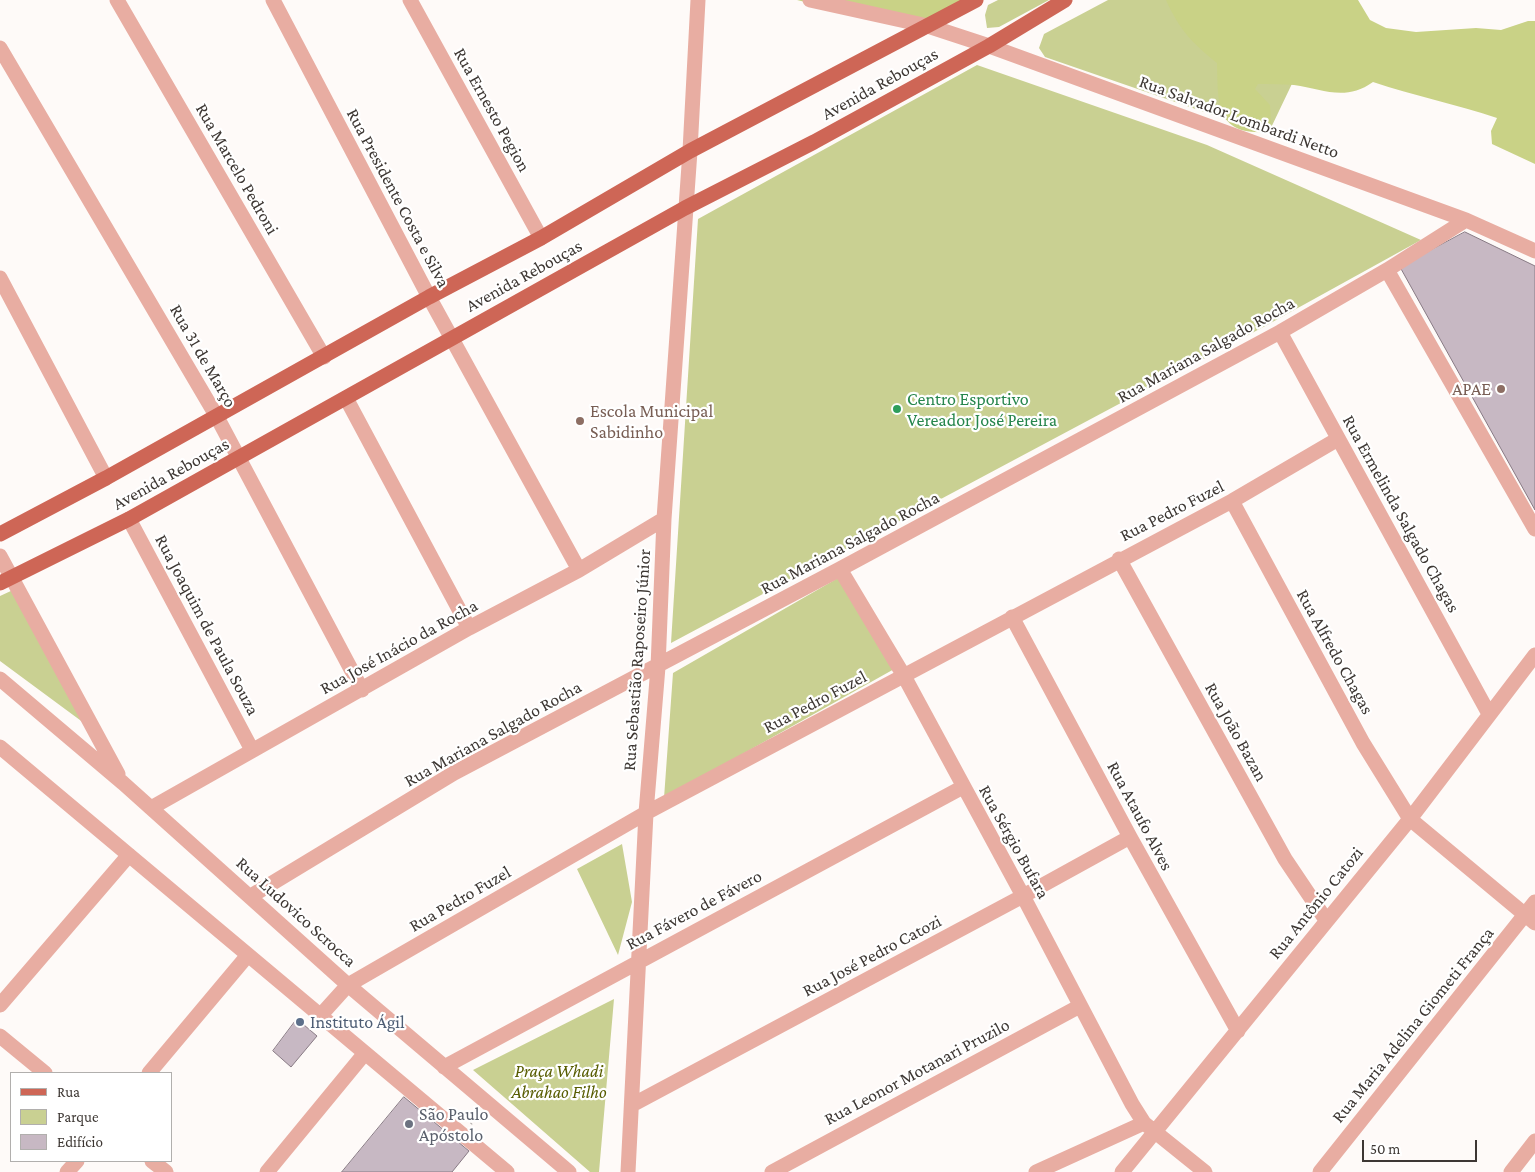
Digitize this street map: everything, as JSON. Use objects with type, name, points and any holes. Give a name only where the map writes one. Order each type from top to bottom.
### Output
[{"type":"main road","name":"Avenida Rebouças","points":[[0,534],[217,417],[429,297],[541,238],[690,151],[976,0]]},
{"type":"main road","name":"Avenida Rebouças","points":[[6,580],[129,518],[239,458],[686,208],[814,142],[989,46],[1065,0]]},
{"type":"street","name":"Rua Marcelo Pedroni","points":[[118,0],[324,357]]},
{"type":"street","name":"Rua Presidente Costa e Silva","points":[[273,0],[429,297],[579,570]]},
{"type":"street","name":"Rua Ernesto Pegion","points":[[410,0],[541,238]]},
{"type":"street","name":"Rua Sebastião Raposeiro Júnior","points":[[628,1172],[646,813],[658,667],[664,519],[690,151],[698,0]]},
{"type":"street","name":"Rua Salvador Lombardi Netto","points":[[810,0],[928,26],[989,46],[1466,220],[1535,251]]},
{"type":"street","name":"Rua 31 de Março","points":[[0,48],[217,417],[362,690]]},
{"type":"street","name":"Rua Mariana Salgado Rocha","points":[[251,896],[454,773],[840,570],[1280,332],[1387,270],[1466,220]]},
{"type":"street","points":[[1387,270],[1535,529]]},
{"type":"street","points":[[0,278],[106,478]]},
{"type":"street","name":"Rua Ermelinda Salgado Chagas","points":[[1280,332],[1488,714]]},
{"type":"street","points":[[346,398],[469,628]]},
{"type":"street","name":"Rua Pedro Fuzel","points":[[320,1016],[348,985],[646,813],[1119,559],[1232,501],[1338,439]]},
{"type":"street","name":"Rua Alfredo Chagas","points":[[1232,501],[1363,743],[1410,819],[1530,919]]},
{"type":"street","name":"Rua Joaquim de Paula Souza","points":[[129,518],[252,750]]},
{"type":"street","name":"Rua José Inácio da Rocha","points":[[151,808],[469,628],[579,570],[664,519]]},
{"type":"street","points":[[0,556],[6,580],[123,783]]},
{"type":"street","name":"Rua João Bazan","points":[[1119,559],[1285,860],[1326,920]]},
{"type":"street","name":"Rua Sérgio Bufara","points":[[840,570],[904,676],[1080,1006],[1149,1128]]},
{"type":"street","name":"Rua Ataufo Alves","points":[[1012,618],[1215,993],[1238,1031]]},
{"type":"street","name":"Rua Antônio Catozi","points":[[1122,1172],[1149,1128],[1238,1031],[1326,920],[1410,819],[1488,714],[1535,655]]},
{"type":"street","name":"Rua Ludovico Scrocca","points":[[0,679],[123,783],[348,985],[569,1172]]},
{"type":"street","points":[[2,752],[129,855],[507,1172]]},
{"type":"street","name":"Rua Fávero de Fávero","points":[[444,1066],[963,787]]},
{"type":"street","name":"Rua José Pedro Catozi","points":[[632,1105],[1130,837]]},
{"type":"street","points":[[0,1004],[129,855]]},
{"type":"street","name":"Rua Maria Adelina Giometi França","points":[[1320,1172],[1530,919],[1535,902]]},
{"type":"street","points":[[150,1072],[248,955]]},
{"type":"street","name":"Rua Leonor Motanari Pruzilo","points":[[772,1172],[1080,1006]]},
{"type":"street","points":[[0,1036],[45,1072]]},
{"type":"street","points":[[267,1172],[365,1053]]},
{"type":"street","points":[[1036,1172],[1149,1128],[1205,1172]]},
{"type":"street","points":[[1511,1172],[1535,1141]]},
{"type":"street","points":[[67,1172],[76,1162]]},
{"type":"street","points":[[153,1162],[166,1172]]},
{"type":"path","points":[[462,1135],[488,1104]]},
{"type":"green space","points":[[797,0],[967,0],[914,29]]},
{"type":"green space","points":[[998,0],[1049,0],[999,27],[987,28],[985,15],[988,5]]},
{"type":"green space","points":[[1108,0],[1332,0],[1268,134],[1045,57],[1039,48],[1044,34]]},
{"type":"green space","points":[[1166,0],[1358,0],[1370,20],[1386,28],[1416,32],[1476,28],[1501,30],[1528,21],[1535,21],[1535,164],[1492,144],[1491,131],[1497,118],[1373,82],[1363,88],[1343,93],[1294,85],[1258,84],[1255,89],[1270,105],[1271,123],[1265,132],[1237,128],[1228,122],[1219,102],[1217,63],[1187,35]]},
{"type":"green space","name":"Centro Esportivo Vereador José Pereira","points":[[977,65],[1207,145],[1421,240],[1267,325],[671,643],[698,219]]},
{"type":"green space","points":[[838,578],[896,668],[664,798],[673,673]]},
{"type":"green space","points":[[13,590],[88,726],[0,661],[0,596]]},
{"type":"green space","points":[[622,844],[632,902],[618,955],[577,869]]},
{"type":"green space","name":"Praça Whadi Abrahao Filho","points":[[614,999],[599,1172],[590,1172],[473,1070]]},
{"type":"building","name":"APAE","points":[[1465,232],[1535,266],[1535,510],[1400,267]]},
{"type":"building","points":[[297,1019],[317,1036],[291,1067],[273,1051]]},
{"type":"building","name":"São Paulo Apóstolo","points":[[404,1097],[469,1151],[452,1172],[342,1172]]},
{"type":"place","name":"APAE","points":[[1501,389]]},
{"type":"place","name":"Centro Esportivo Vereador José Pereira","points":[[897,409]]},
{"type":"place","name":"Escola Municipal Sabidinho","points":[[580,421]]},
{"type":"place","name":"Instituto Ágil","points":[[300,1022]]},
{"type":"place","name":"São Paulo Apóstolo","points":[[409,1124]]}]
